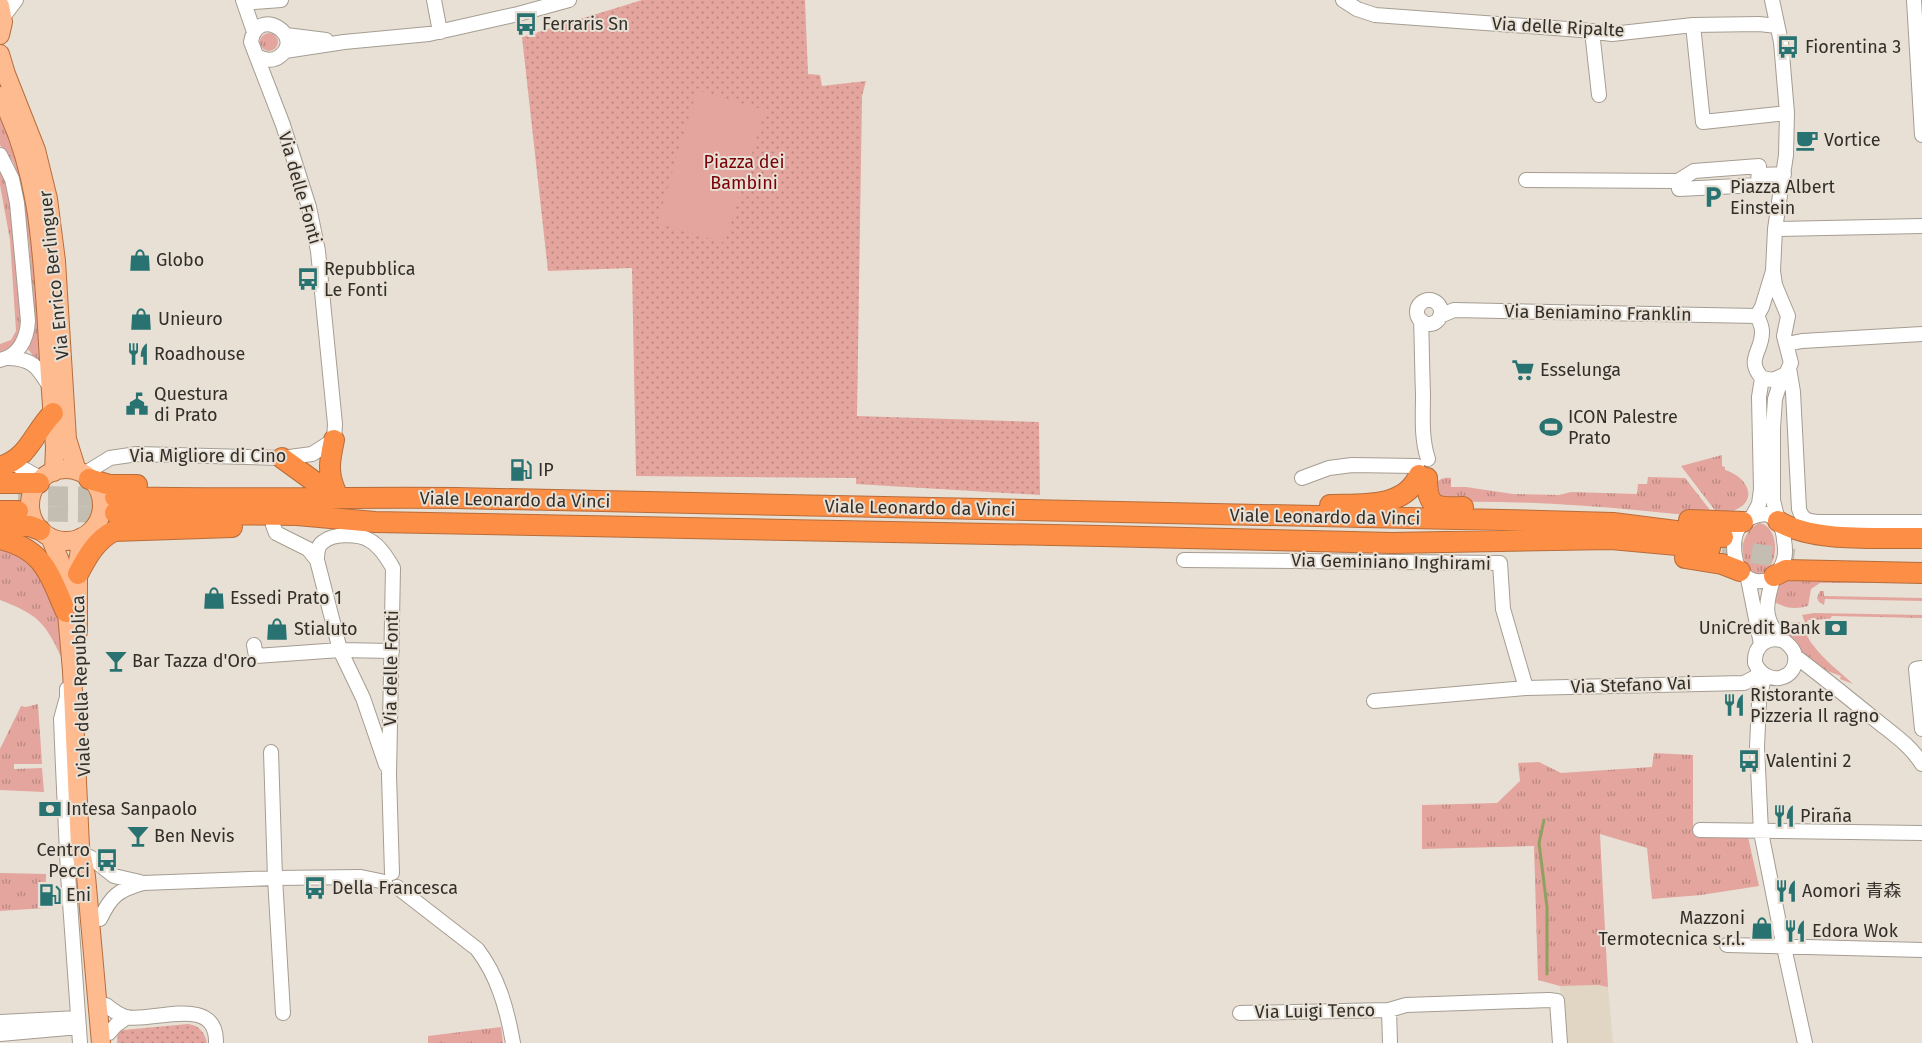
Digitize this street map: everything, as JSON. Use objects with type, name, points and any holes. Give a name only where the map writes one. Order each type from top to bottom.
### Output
[{"type":"highway","points":[[5,465],[30,446],[52,413]]},
{"type":"highway","points":[[334,440],[329,469],[330,480],[338,492]]},
{"type":"highway","points":[[282,458],[338,492]]},
{"type":"highway","points":[[1423,464],[1429,498],[1439,506],[1523,506],[1706,521],[1748,519]]},
{"type":"highway","points":[[1259,516],[1320,505],[1386,502],[1403,495],[1411,489],[1423,464]]},
{"type":"highway","points":[[83,475],[110,484],[338,492]]},
{"type":"highway","points":[[0,482],[45,478]]},
{"type":"highway","name":"Viale Leonardo da Vinci","points":[[338,492],[1259,516],[1613,522],[1722,543],[1611,539],[1467,540],[1392,543],[375,522],[297,515],[115,505],[257,499],[338,492]]},
{"type":"highway","points":[[1503,520],[1590,510]]},
{"type":"highway","points":[[1778,521],[1788,527],[1805,532],[1839,536],[1922,538]]},
{"type":"highway","points":[[78,574],[86,558],[101,540],[114,531],[375,522]]},
{"type":"highway","points":[[0,526],[30,526],[45,534]]},
{"type":"highway","points":[[88,532],[110,526],[131,530]]},
{"type":"highway","points":[[0,539],[25,547],[38,556],[47,571],[67,619]]},
{"type":"highway","points":[[1467,540],[1660,554],[1722,564],[1744,575]]},
{"type":"highway","points":[[1922,548],[1794,552],[1922,564]]},
{"type":"highway","points":[[1774,576],[1786,570],[1922,573]]},
{"type":"main road","points":[[0,35],[2,11]]},
{"type":"main road","name":"Via Enrico Berlinguer","points":[[0,54],[36,150],[48,199],[56,261],[67,439],[83,475]]},
{"type":"main road","name":"Via Enrico Berlinguer","points":[[0,96],[21,142],[32,184],[43,261],[52,413],[45,478]]},
{"type":"main road","points":[[62,470],[83,475],[99,492],[102,504],[100,516],[88,532],[62,542],[45,534],[33,518],[30,504],[33,493],[45,478],[62,470]]},
{"type":"main road","name":"Viale della Repubblica","points":[[88,532],[79,549],[80,731],[90,857],[100,919],[107,1040]]},
{"type":"main road","name":"Viale della Repubblica","points":[[45,534],[62,568],[72,671],[80,847],[86,876],[107,1040]]},
{"type":"street","points":[[2,11],[16,0]]},
{"type":"street","points":[[269,87],[280,55],[287,46],[286,35],[278,26],[260,28],[250,1],[281,0]]},
{"type":"street","points":[[434,0],[440,32]]},
{"type":"street","points":[[257,56],[267,60],[280,55],[344,42],[440,32],[569,0]]},
{"type":"street","name":"Via delle Ripalte","points":[[1343,0],[1357,9],[1375,15],[1612,34],[1693,25],[1759,24],[1777,26]]},
{"type":"street","points":[[1760,701],[1751,688],[1739,682],[1748,672],[1787,674],[1792,669],[1795,656],[1793,650],[1775,631],[1767,611],[1766,600],[1774,576],[1785,558],[1784,534],[1778,521],[1773,500],[1773,428],[1775,399],[1791,363],[1784,336],[1784,327],[1788,316],[1775,285],[1773,271],[1776,229],[1784,174],[1787,113],[1781,42],[1772,0]]},
{"type":"street","points":[[1914,0],[1922,135]]},
{"type":"street","points":[[1693,25],[1703,122],[1787,113]]},
{"type":"street","name":"Via delle Fonti","points":[[260,28],[252,37],[252,47],[269,87],[308,206],[318,251],[335,424],[334,440]]},
{"type":"street","points":[[1592,31],[1598,95]]},
{"type":"street","points":[[286,35],[344,42]]},
{"type":"street","points":[[0,155],[12,179],[17,203],[28,321],[28,328],[23,342],[5,359]]},
{"type":"street","points":[[1526,180],[1678,181],[1679,189],[1758,185],[1759,175],[1784,174]]},
{"type":"street","points":[[1776,229],[1922,226]]},
{"type":"street","points":[[1773,271],[1759,311],[1762,332],[1754,366],[1762,378],[1759,397],[1761,489],[1759,504],[1737,532],[1734,549],[1737,564],[1744,575],[1761,644],[1755,657],[1764,673],[1757,748],[1761,832],[1805,1043]]},
{"type":"street","name":"Via Beniamino Franklin","points":[[1423,464],[1422,346],[1430,320],[1454,310],[1619,314],[1759,311],[1773,300],[1783,303]]},
{"type":"street","points":[[1787,344],[1802,341],[1922,334]]},
{"type":"street","points":[[5,359],[24,358],[32,363],[40,371],[51,389]]},
{"type":"street","points":[[1762,378],[1773,380],[1786,373]]},
{"type":"street","points":[[1786,373],[1793,392],[1799,509],[1801,516],[1806,520],[1818,522],[1922,522]]},
{"type":"street","name":"Via Migliore di Cino","points":[[83,475],[110,458],[137,454],[282,458],[312,454],[334,440]]},
{"type":"street","points":[[1302,478],[1329,468],[1352,465],[1423,464]]},
{"type":"street","points":[[5,465],[45,478]]},
{"type":"street","points":[[1748,519],[1766,514],[1778,521]]},
{"type":"street","points":[[274,525],[276,533],[308,549],[317,560],[340,650],[363,698],[389,775]]},
{"type":"street","name":"Via delle Fonti","points":[[317,560],[318,549],[323,542],[332,537],[347,535],[369,540],[384,553],[392,568],[389,775],[392,881]]},
{"type":"street","name":"Via Geminiano Inghirami","points":[[1184,560],[1500,563],[1503,609],[1526,688]]},
{"type":"street","points":[[1744,575],[1760,582],[1774,576]]},
{"type":"street","name":"Viale della Repubblica","points":[[67,619],[67,697],[61,719],[68,874],[80,1043]]},
{"type":"street","points":[[1761,644],[1772,639],[1784,641]]},
{"type":"street","points":[[254,645],[256,656],[340,650],[392,651]]},
{"type":"street","points":[[1795,656],[1907,746],[1922,764]]},
{"type":"street","points":[[1907,746],[1914,743],[1922,730],[1919,668]]},
{"type":"street","name":"Via Stefano Vai","points":[[1374,701],[1526,688],[1739,682]]},
{"type":"street","points":[[270,752],[283,1013]]},
{"type":"street","points":[[1700,830],[1922,833]]},
{"type":"street","points":[[90,857],[114,876],[143,883],[361,877],[392,881],[477,949],[484,958],[502,996],[513,1043]]},
{"type":"street","points":[[100,919],[112,898],[125,889],[143,883]]},
{"type":"street","points":[[1727,945],[1922,950]]},
{"type":"street","name":"Via Luigi Tenco","points":[[1240,1013],[1389,1010],[1406,1005],[1549,1000],[1557,1001],[1560,1043]]},
{"type":"street","points":[[106,1005],[116,1013],[127,1017],[189,1013],[199,1016],[208,1020],[213,1028],[216,1043]]},
{"type":"street","points":[[1389,1010],[1390,1043]]},
{"type":"street","points":[[107,1040],[116,1024],[127,1017]]},
{"type":"street","points":[[0,1022],[79,1022]]},
{"type":"street","points":[[0,1034],[79,1022]]},
{"type":"shaded area","points":[[1598,985],[1608,987],[1613,1043],[1565,1043],[1560,986]]},
{"type":"green space","name":"Piazza dei Bambini","points":[[642,0],[805,0],[808,74],[820,75],[822,86],[866,81],[862,96],[857,416],[1039,422],[1040,495],[856,484],[856,478],[636,476],[632,268],[548,271],[522,37]]},
{"type":"green space","points":[[269,33],[277,38],[278,42],[273,50],[269,51],[261,46],[260,42],[265,34]]},
{"type":"green space","name":"Piazza dei Bambini","points":[[697,90],[765,110],[725,243],[657,223]]},
{"type":"green space","points":[[0,109],[28,193],[45,366],[38,362],[27,348],[35,325],[29,243],[18,175],[13,162],[0,145]]},
{"type":"green space","points":[[0,166],[6,181],[11,210],[23,331],[19,342],[0,355],[0,344],[11,340],[16,331],[10,240],[0,185]]},
{"type":"green space","points":[[1722,455],[1722,466],[1725,467],[1725,470],[1739,477],[1747,489],[1748,495],[1747,501],[1742,506],[1730,512],[1717,513],[1681,466]]},
{"type":"green space","points":[[1648,477],[1685,478],[1714,515],[1714,518],[1647,511],[1512,502],[1442,502],[1434,486],[1439,480],[1451,478],[1451,487],[1466,487],[1513,494],[1559,495],[1571,492],[1637,494],[1638,484],[1647,484]]},
{"type":"green space","points":[[1759,523],[1766,526],[1772,532],[1775,550],[1769,567],[1763,573],[1755,575],[1746,563],[1743,548],[1747,534]]},
{"type":"green space","points":[[0,544],[31,555],[57,600],[61,657],[50,635],[38,620],[0,600]]},
{"type":"green space","points":[[1785,579],[1891,583],[1820,583],[1811,589],[1808,606],[1793,608],[1780,605],[1772,600],[1773,589]]},
{"type":"green space","points":[[1820,591],[1824,591],[1824,596],[1922,598],[1922,601],[1825,599],[1824,605],[1817,598]]},
{"type":"green space","points":[[1814,613],[1922,615],[1922,618],[1832,616],[1830,619],[1807,620],[1810,630],[1808,630],[1802,615]]},
{"type":"green space","points":[[1799,622],[1817,650],[1853,684],[1840,679],[1841,676],[1827,671],[1825,673],[1802,656],[1777,623]]},
{"type":"green space","points":[[38,704],[42,764],[14,764],[14,769],[42,768],[44,792],[0,790],[0,749],[21,706],[26,707]]},
{"type":"green space","points":[[1654,753],[1693,755],[1693,833],[1748,837],[1759,886],[1701,895],[1652,899],[1647,848],[1600,834],[1608,987],[1598,985],[1560,986],[1538,980],[1534,846],[1422,849],[1422,805],[1497,803],[1520,781],[1518,763],[1539,762],[1561,773],[1652,767]]},
{"type":"green space","points":[[0,873],[46,874],[45,908],[0,911]]},
{"type":"green space","points":[[188,1024],[201,1030],[207,1043],[117,1043],[118,1033],[123,1030]]},
{"type":"green space","points":[[501,1027],[503,1043],[428,1043],[428,1036]]},
{"type":"waterway","points":[[1544,820],[1539,843],[1547,907],[1547,974]]},
{"type":"tunnel","points":[[18,496],[115,497]]},
{"type":"tunnel","points":[[18,511],[115,513]]},
{"type":"tunnel","points":[[1722,549],[1794,559]]},
{"type":"place","name":"Ferraris Sn","points":[[526,24]]},
{"type":"place","name":"Fiorentina 3","points":[[1788,47]]},
{"type":"place","name":"Vortice","points":[[1807,140]]},
{"type":"place","name":"Piazza Albert Einstein","points":[[1713,197]]},
{"type":"place","name":"Globo","points":[[140,260]]},
{"type":"place","name":"Repubblica Le Fonti","points":[[308,279]]},
{"type":"place","name":"Unieuro","points":[[141,319]]},
{"type":"place","name":"Roadhouse","points":[[138,354]]},
{"type":"place","name":"Esselunga","points":[[1523,370]]},
{"type":"place","name":"Questura di Prato","points":[[137,404]]},
{"type":"place","name":"ICON Palestre Prato","points":[[1551,427]]},
{"type":"place","name":"IP","points":[[521,470]]},
{"type":"place","name":"Essedi Prato 1","points":[[214,598]]},
{"type":"place","name":"UniCredit Bank","points":[[1836,628]]},
{"type":"place","name":"Stialuto","points":[[277,629]]},
{"type":"place","name":"Bar Tazza d'Oro","points":[[116,661]]},
{"type":"place","name":"Ristorante Pizzeria Il ragno","points":[[1734,705]]},
{"type":"place","name":"Valentini 2","points":[[1749,761]]},
{"type":"place","name":"Intesa Sanpaolo","points":[[50,809]]},
{"type":"place","name":"Piraña","points":[[1784,816]]},
{"type":"place","name":"Ben Nevis","points":[[138,836]]},
{"type":"place","name":"Centro Pecci","points":[[107,860]]},
{"type":"place","name":"Della Francesca","points":[[315,888]]},
{"type":"place","name":"Aomori 青森","points":[[1786,891]]},
{"type":"place","name":"Eni","points":[[50,895]]},
{"type":"place","name":"Mazzoni Termotecnica s.r.l.","points":[[1762,928]]},
{"type":"place","name":"Edora Wok","points":[[1795,931]]}]
